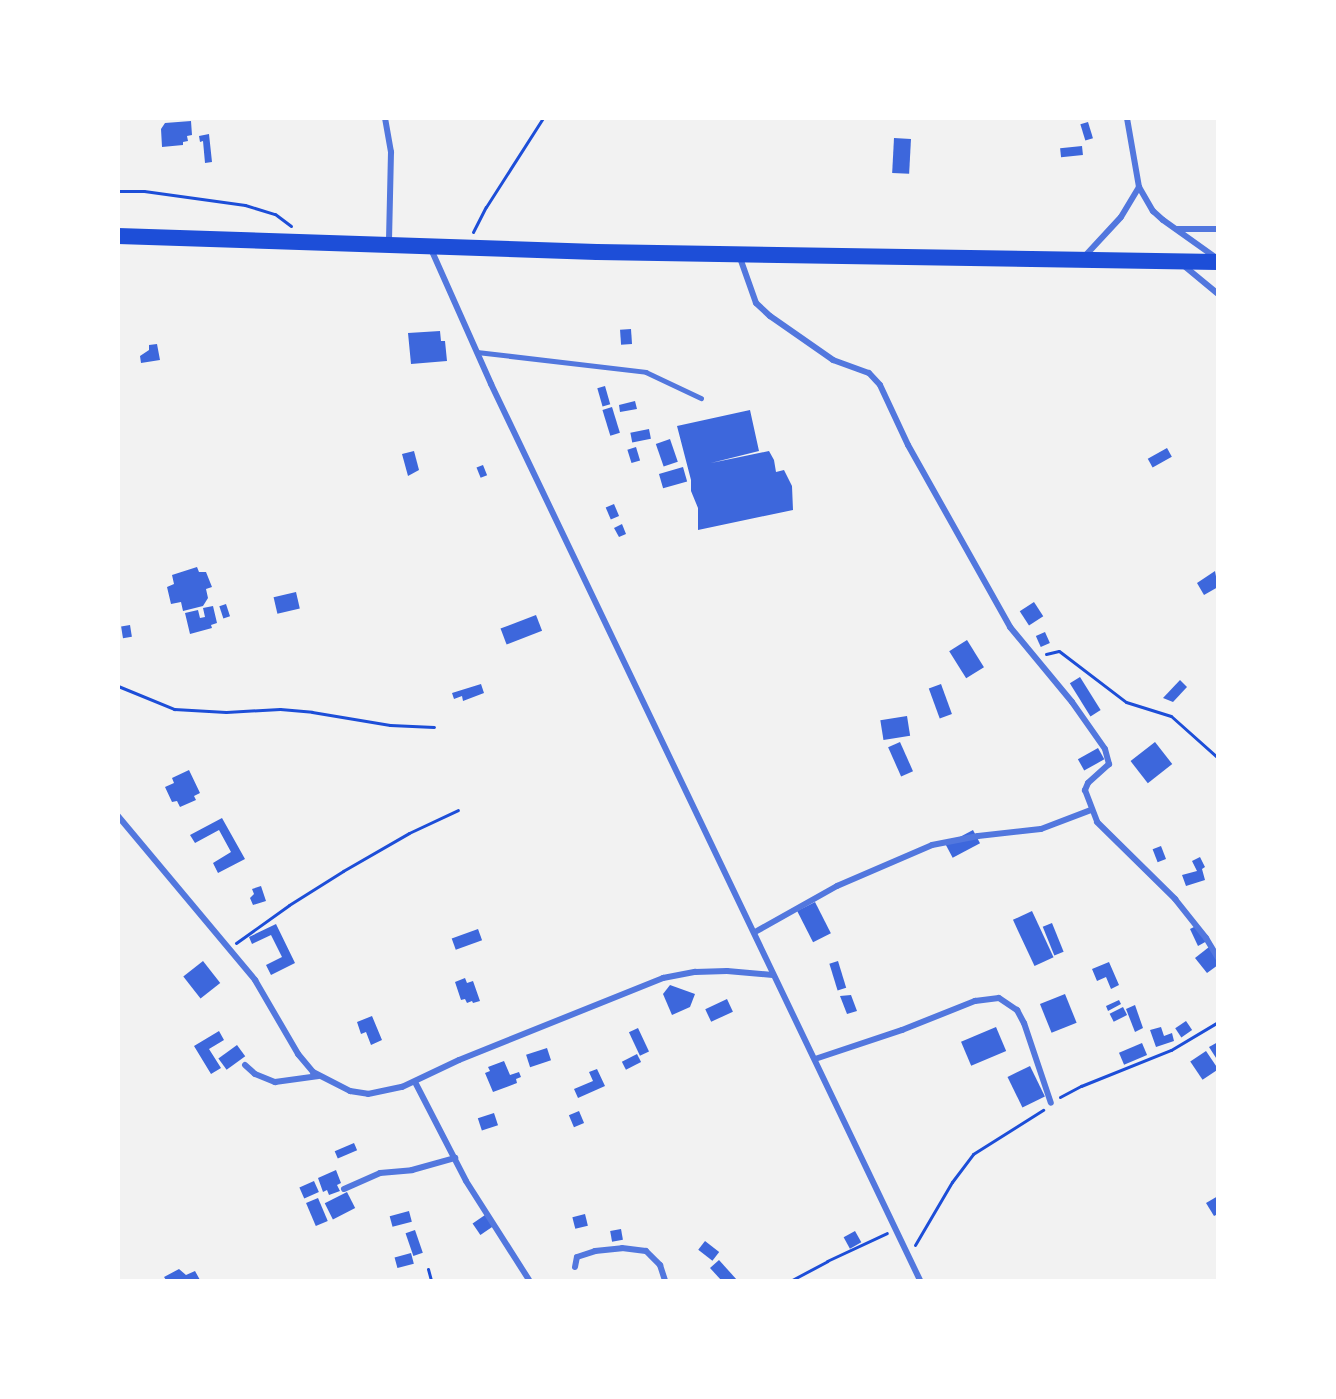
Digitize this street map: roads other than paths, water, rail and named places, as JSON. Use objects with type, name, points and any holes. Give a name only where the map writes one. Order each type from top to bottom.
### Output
[{"type":"highway","points":[[118,236],[739,254],[1218,261]]},
{"type":"street","points":[[386,118],[391,152],[389,244]]},
{"type":"street","points":[[1127,118],[1139,187],[1154,211],[1218,261]]},
{"type":"street","points":[[1081,260],[1121,217],[1139,187]]},
{"type":"street","points":[[1177,229],[1218,229]]},
{"type":"street","points":[[430,246],[477,352],[920,1281]]},
{"type":"street","points":[[739,254],[756,303],[770,316],[833,360],[869,373],[880,385],[908,445],[1010,627],[1090,726],[1108,756],[1107,767],[1088,783],[1085,790],[1091,810],[1112,838],[1175,899],[1206,938],[1218,958]]},
{"type":"street","points":[[1178,261],[1218,294]]},
{"type":"street","points":[[755,932],[837,886],[932,845],[978,836],[1041,829],[1091,810]]},
{"type":"street","points":[[118,816],[230,947],[255,980],[298,1054],[319,1076],[350,1091],[368,1094],[384,1092],[416,1082],[459,1060],[663,978],[695,972],[727,971],[773,975]]},
{"type":"street","points":[[815,1059],[975,1001],[999,998],[1017,1010],[1024,1023],[1051,1103]]},
{"type":"street","points":[[245,1065],[260,1077],[274,1082],[319,1076]]},
{"type":"street","points":[[416,1082],[466,1181],[529,1281]]},
{"type":"street","points":[[344,1189],[380,1173],[412,1170],[455,1158]]},
{"type":"street","points":[[575,1267],[576,1257],[595,1251],[622,1248],[646,1251],[660,1265],[665,1281]]},
{"type":"lane","points":[[477,352],[646,372],[701,398]]}]
